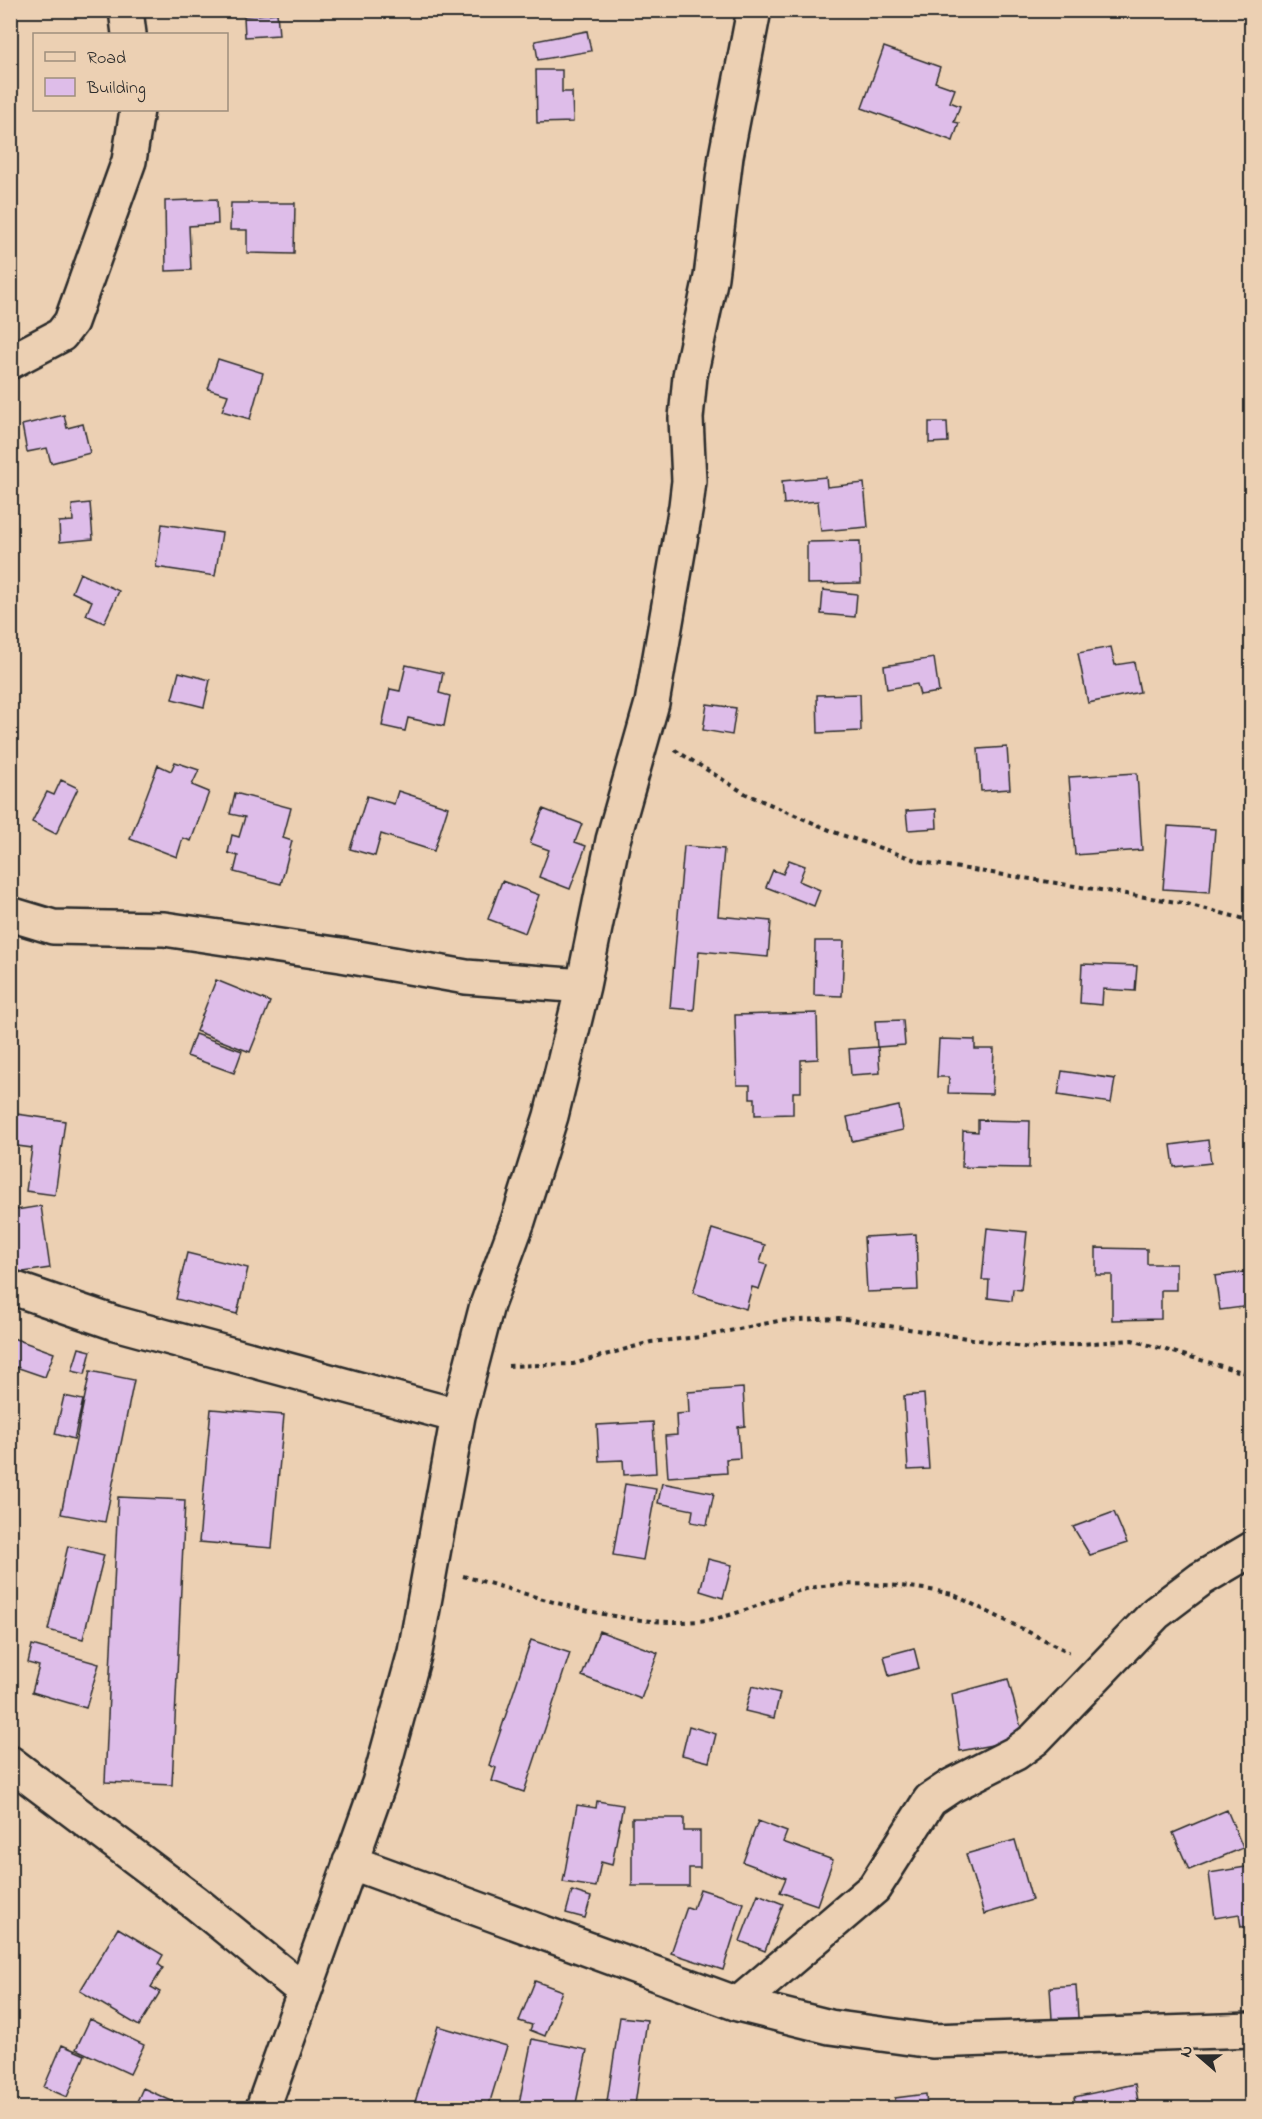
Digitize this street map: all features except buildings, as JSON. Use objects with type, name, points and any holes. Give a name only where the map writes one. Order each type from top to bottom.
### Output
[{"type":"street","points":[[126,10],[129,33]]},
{"type":"street","points":[[263,2109],[379,1784],[415,1652],[458,1416],[486,1305],[518,1221],[551,1116],[583,986],[613,840],[652,704],[689,481],[686,418],[690,376],[711,277],[726,156],[754,10]]},
{"type":"street","points":[[10,362],[56,338],[71,322],[129,161],[137,111]]},
{"type":"street","points":[[10,914],[52,927],[164,929],[341,955],[466,977],[583,986]]},
{"type":"street","points":[[10,1287],[115,1323],[458,1416]]},
{"type":"street","points":[[738,2004],[874,1888],[930,1800],[951,1786],[1016,1753],[1035,1738],[1106,1667],[1156,1613],[1201,1579],[1251,1549]]},
{"type":"street","points":[[10,1763],[196,1903],[304,1991]]},
{"type":"street","points":[[350,1862],[738,2004],[830,2027],[932,2041],[1251,2030]]},
{"type":"path","points":[[644,731],[746,794],[839,834],[900,856],[922,862],[1183,903],[1251,921]]},
{"type":"path","points":[[471,1366],[573,1364],[651,1342],[700,1337],[778,1321],[839,1318],[1030,1348],[1132,1340],[1251,1375]]},
{"type":"path","points":[[430,1568],[620,1617],[661,1623],[700,1621],[815,1587],[881,1585],[940,1592],[952,1594],[1047,1644],[1106,1667]]}]
